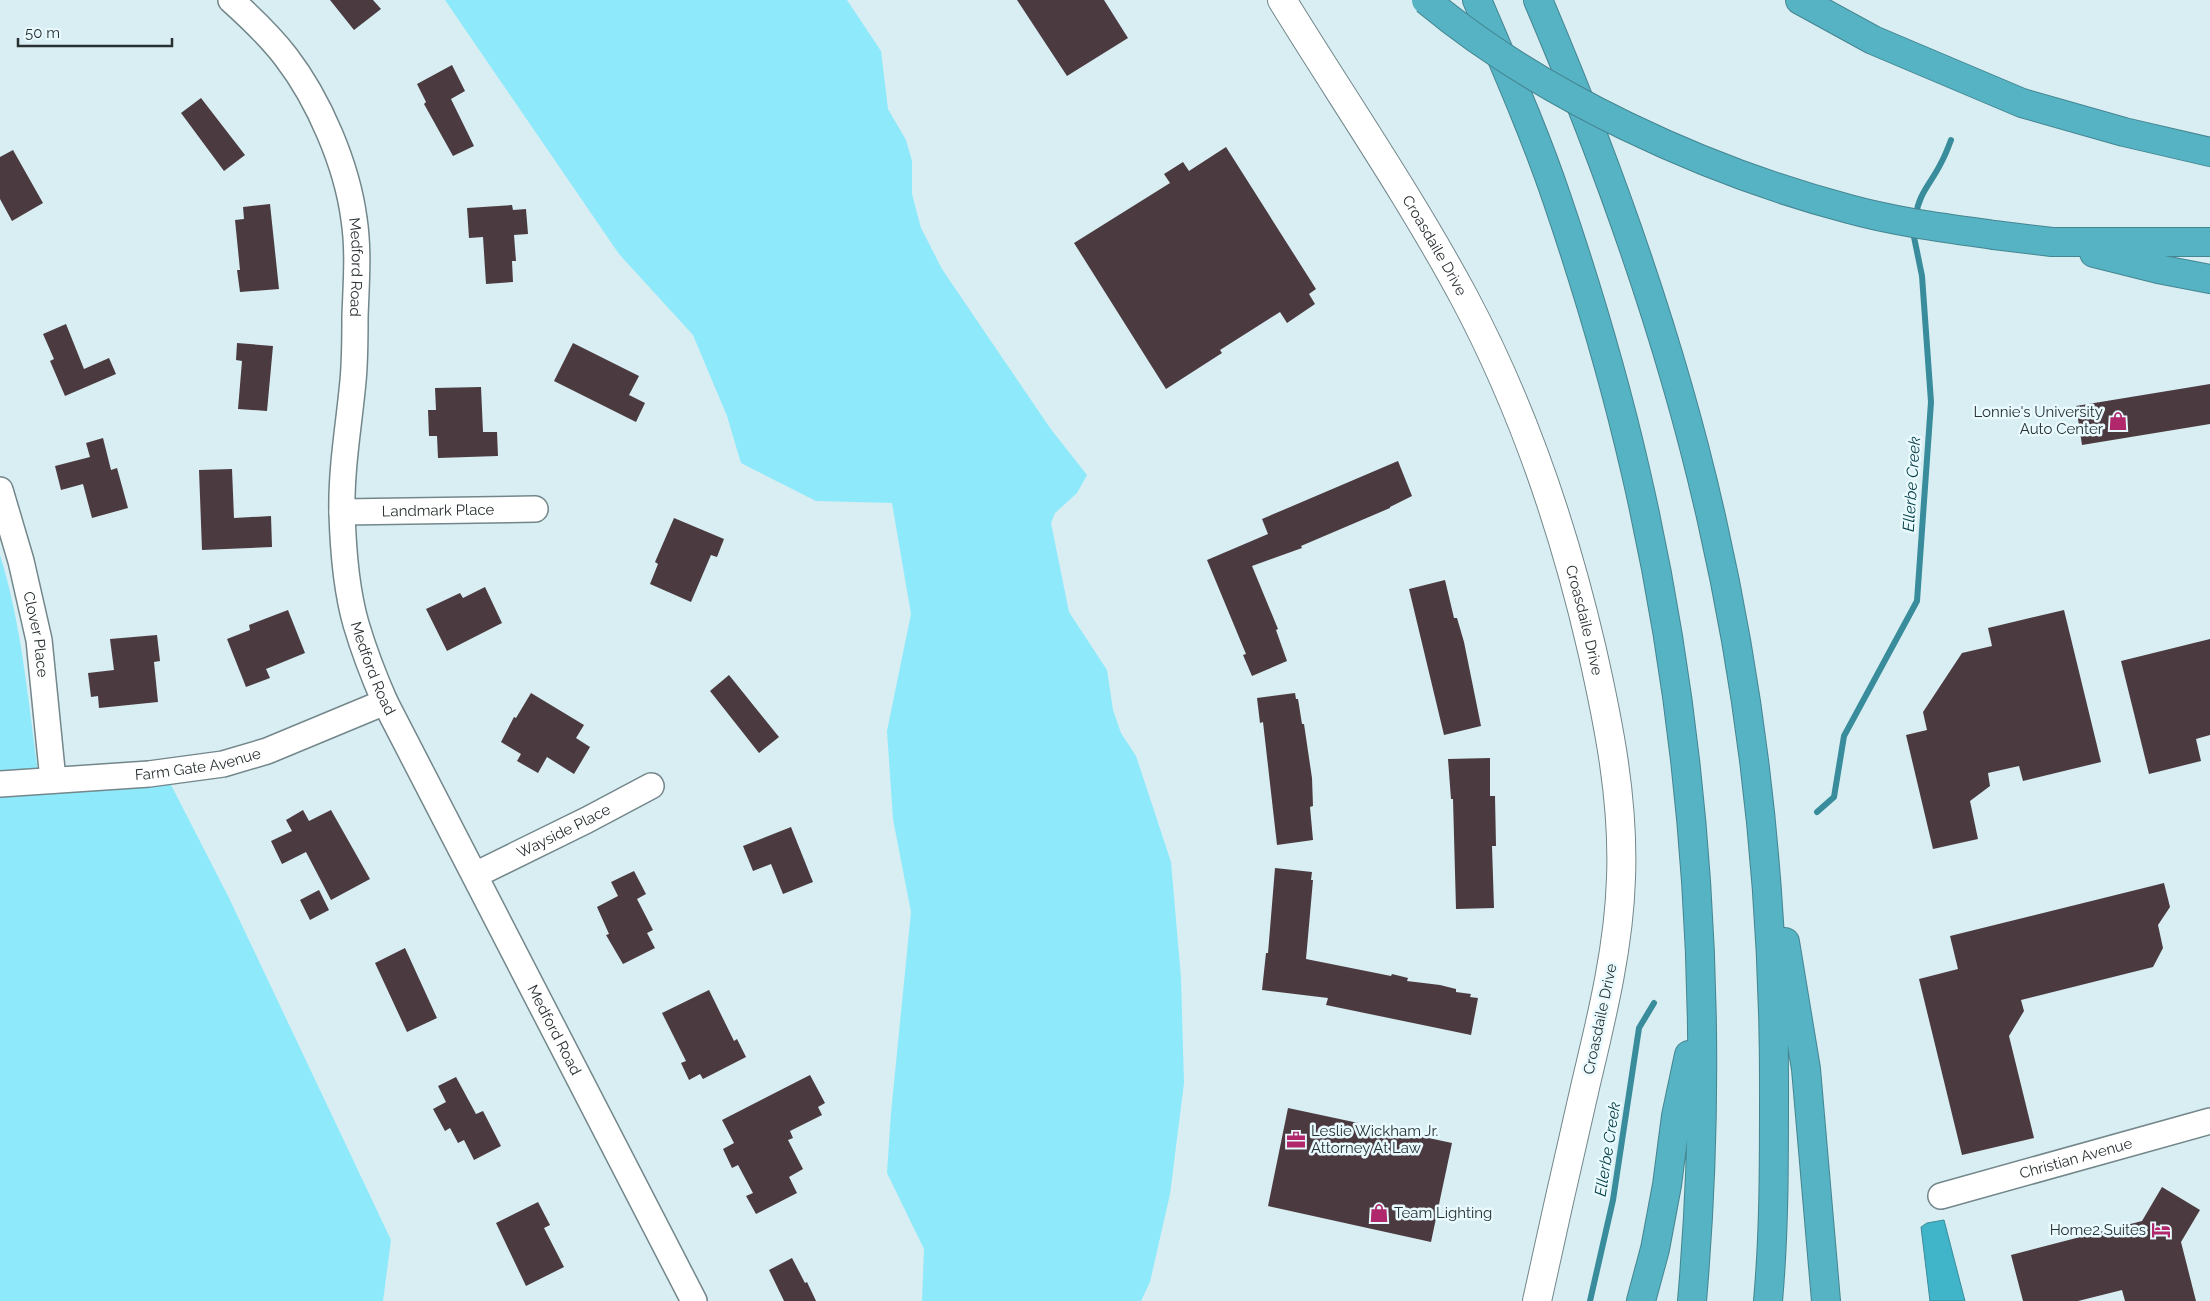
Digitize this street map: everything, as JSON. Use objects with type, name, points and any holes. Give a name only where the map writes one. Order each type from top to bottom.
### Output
[{"type":"highway","points":[[1426,0],[1507,59],[1561,91],[1622,122],[1710,163],[1849,209],[1919,224],[2052,242],[2210,242]]},
{"type":"highway","points":[[1477,0],[1524,110],[1556,196],[1586,290],[1634,468],[1672,664],[1694,868],[1701,999],[1697,1230],[1692,1301]]},
{"type":"highway","points":[[1538,0],[1609,175],[1675,377],[1712,521],[1730,609],[1749,722],[1760,813],[1771,947],[1774,1045],[1772,1249],[1768,1301]]},
{"type":"highway","points":[[1800,0],[1873,40],[2022,103],[2124,132],[2210,152]]},
{"type":"highway","points":[[2124,132],[2196,130],[2210,132]]},
{"type":"highway","points":[[2052,242],[2158,269],[2210,279]]},
{"type":"highway","points":[[1760,813],[1782,925],[1806,1069],[1826,1301]]},
{"type":"highway","points":[[1641,1301],[1655,1250],[1667,1185],[1676,1116],[1701,999]]},
{"type":"street","name":"Medford Road","points":[[231,0],[253,20],[286,57],[302,81],[332,140],[346,180],[354,219],[357,266],[354,379],[344,458],[342,512],[348,582],[356,623],[385,702],[694,1301]]},
{"type":"street","name":"Croasdaile Drive","points":[[1282,0],[1414,210],[1465,299],[1494,359],[1527,437],[1567,554],[1583,610],[1609,731],[1617,784],[1622,844],[1621,887],[1615,944],[1595,1045],[1537,1301]]},
{"type":"street","name":"Clover Place","points":[[0,490],[21,561],[39,640],[53,780]]},
{"type":"street","name":"Landmark Place","points":[[342,512],[535,509]]},
{"type":"street","name":"Farm Gate Avenue","points":[[0,784],[159,773],[223,764],[267,750],[385,702]]},
{"type":"street","name":"Wayside Place","points":[[475,875],[588,820],[651,786]]},
{"type":"street","name":"Christian Avenue","points":[[1941,1196],[2210,1120]]},
{"type":"shaded area","points":[[445,0],[847,0],[881,51],[888,109],[906,140],[912,161],[912,194],[921,228],[942,269],[1050,428],[1087,475],[1077,493],[1055,513],[1051,523],[1069,612],[1107,670],[1113,710],[1121,733],[1136,756],[1171,862],[1181,978],[1184,1083],[1170,1194],[1150,1282],[1141,1301],[922,1301],[924,1249],[887,1173],[891,1113],[911,912],[893,819],[887,731],[911,614],[892,503],[816,501],[741,463],[727,416],[693,335],[619,254]]},
{"type":"shaded area","points":[[0,555],[20,641],[40,787],[168,779],[229,898],[391,1240],[383,1301],[0,1301]]},
{"type":"shaded area","points":[[1944,1220],[1965,1301],[1930,1301],[1921,1227],[1927,1223]]},
{"type":"building","points":[[330,0],[373,0],[381,9],[354,30]]},
{"type":"building","points":[[1017,0],[1104,0],[1128,38],[1067,76]]},
{"type":"building","points":[[452,65],[465,91],[451,99],[474,146],[453,156],[424,104],[426,102],[417,84]]},
{"type":"building","points":[[201,98],[245,155],[224,171],[181,113]]},
{"type":"building","points":[[1226,147],[1316,289],[1309,294],[1315,304],[1287,323],[1280,312],[1220,350],[1222,353],[1166,389],[1074,243],[1170,183],[1164,174],[1183,162],[1189,171]]},
{"type":"building","points":[[13,150],[43,203],[12,221],[0,199],[0,157]]},
{"type":"building","points":[[270,204],[279,289],[240,292],[237,270],[240,270],[235,220],[244,219],[243,207]]},
{"type":"building","points":[[512,205],[513,210],[526,209],[528,234],[514,235],[516,261],[512,261],[513,282],[486,284],[483,237],[469,238],[467,208]]},
{"type":"building","points":[[66,324],[84,369],[109,358],[116,374],[65,396],[50,361],[54,359],[43,334]]},
{"type":"building","points":[[237,343],[273,346],[267,411],[238,409],[242,361],[236,360]]},
{"type":"building","points":[[573,343],[639,376],[629,395],[645,403],[636,422],[554,381]]},
{"type":"building","points":[[2210,384],[2210,424],[2082,445],[2076,406]]},
{"type":"building","points":[[481,387],[483,432],[497,432],[498,456],[438,458],[437,436],[429,436],[428,410],[436,410],[435,388]]},
{"type":"building","points":[[103,438],[111,470],[117,468],[128,508],[92,518],[83,484],[61,490],[55,466],[90,457],[86,443]]},
{"type":"building","points":[[1398,461],[1412,496],[1390,508],[1301,546],[1302,548],[1252,566],[1278,629],[1276,630],[1287,661],[1252,676],[1243,655],[1246,654],[1207,560],[1268,534],[1262,519]]},
{"type":"building","points":[[232,469],[234,518],[271,516],[272,547],[202,550],[199,470]]},
{"type":"building","points":[[674,518],[724,539],[717,557],[711,555],[691,602],[650,584],[658,564],[655,562]]},
{"type":"building","points":[[1445,580],[1454,618],[1457,618],[1464,642],[1481,726],[1444,735],[1409,589]]},
{"type":"building","points":[[485,587],[502,623],[447,651],[426,609],[460,593],[463,598]]},
{"type":"building","points":[[288,610],[305,653],[266,669],[270,678],[246,687],[227,639],[250,630],[249,625]]},
{"type":"building","points":[[2064,610],[2101,762],[2023,781],[2019,766],[1988,773],[1990,786],[1970,801],[1978,839],[1933,849],[1906,735],[1927,730],[1923,712],[1962,653],[1992,646],[1988,628]]},
{"type":"building","points":[[157,635],[160,661],[154,662],[158,702],[99,708],[98,696],[91,697],[88,673],[114,670],[110,639]]},
{"type":"building","points":[[2210,639],[2210,735],[2196,739],[2201,761],[2149,774],[2121,661]]},
{"type":"building","points":[[729,675],[779,737],[759,753],[710,691]]},
{"type":"building","points":[[531,693],[584,725],[576,738],[590,747],[574,774],[547,757],[538,773],[517,761],[521,754],[501,742],[514,717],[516,718]]},
{"type":"building","points":[[1295,693],[1296,699],[1298,699],[1302,724],[1304,724],[1312,778],[1313,806],[1310,807],[1313,840],[1277,845],[1263,722],[1260,723],[1257,698]]},
{"type":"building","points":[[1490,758],[1490,796],[1495,796],[1496,846],[1492,846],[1494,908],[1456,909],[1453,799],[1451,799],[1448,759]]},
{"type":"building","points":[[303,810],[309,821],[331,810],[370,879],[331,900],[306,852],[282,864],[271,841],[292,831],[286,820]]},
{"type":"building","points":[[791,827],[813,882],[783,894],[771,864],[753,871],[743,846]]},
{"type":"building","points":[[1275,868],[1312,872],[1311,880],[1313,880],[1306,959],[1391,976],[1392,974],[1408,978],[1407,981],[1440,985],[1456,989],[1456,992],[1471,994],[1470,997],[1478,998],[1471,1035],[1326,1005],[1328,998],[1262,990],[1266,953],[1268,953]]},
{"type":"building","points":[[634,871],[646,894],[637,899],[653,930],[647,933],[655,948],[623,964],[606,935],[609,934],[597,907],[618,896],[611,882]]},
{"type":"building","points":[[2164,883],[2170,907],[2158,925],[2163,948],[2153,967],[2021,1000],[2024,1011],[2009,1036],[2034,1138],[1962,1155],[1919,979],[1958,969],[1950,936]]},
{"type":"building","points":[[319,890],[329,910],[310,920],[300,900]]},
{"type":"building","points":[[405,948],[437,1018],[407,1032],[375,963]]},
{"type":"building","points":[[709,990],[734,1041],[737,1039],[746,1057],[703,1079],[700,1074],[689,1080],[681,1063],[686,1061],[662,1013]]},
{"type":"building","points":[[810,1075],[825,1103],[818,1107],[822,1115],[790,1131],[793,1138],[788,1140],[803,1169],[789,1177],[797,1193],[756,1214],[746,1196],[753,1193],[738,1165],[732,1168],[723,1149],[734,1143],[722,1120]]},
{"type":"building","points":[[456,1077],[476,1114],[483,1111],[501,1146],[474,1160],[464,1140],[458,1143],[450,1128],[445,1131],[433,1109],[446,1102],[438,1086]]},
{"type":"building","points":[[1288,1108],[1452,1143],[1431,1242],[1268,1206]]},
{"type":"building","points":[[2162,1187],[2200,1210],[2181,1242],[2196,1301],[2125,1301],[2122,1290],[2078,1301],[2023,1301],[2011,1255],[2142,1221]]},
{"type":"building","points":[[538,1202],[550,1225],[544,1228],[564,1267],[526,1286],[496,1223]]},
{"type":"building","points":[[792,1258],[816,1301],[784,1301],[769,1270]]},
{"type":"waterway","name":"Ellerbe Creek","points":[[1916,216],[1919,201],[1937,170],[1951,140]]},
{"type":"waterway","name":"Ellerbe Creek","points":[[1817,812],[1834,797],[1844,736],[1917,601],[1931,402],[1922,276],[1914,237],[1915,229]]},
{"type":"waterway","name":"Ellerbe Creek","points":[[1590,1301],[1613,1200],[1639,1028],[1654,1003]]},
{"type":"place","name":"Lonnie's University Auto Center","points":[[2118,421]]},
{"type":"place","name":"Leslie Wickham Jr. Attorney At Law","points":[[1296,1140]]},
{"type":"place","name":"Team Lighting","points":[[1379,1213]]},
{"type":"place","name":"Home2 Suites","points":[[2161,1230]]}]
